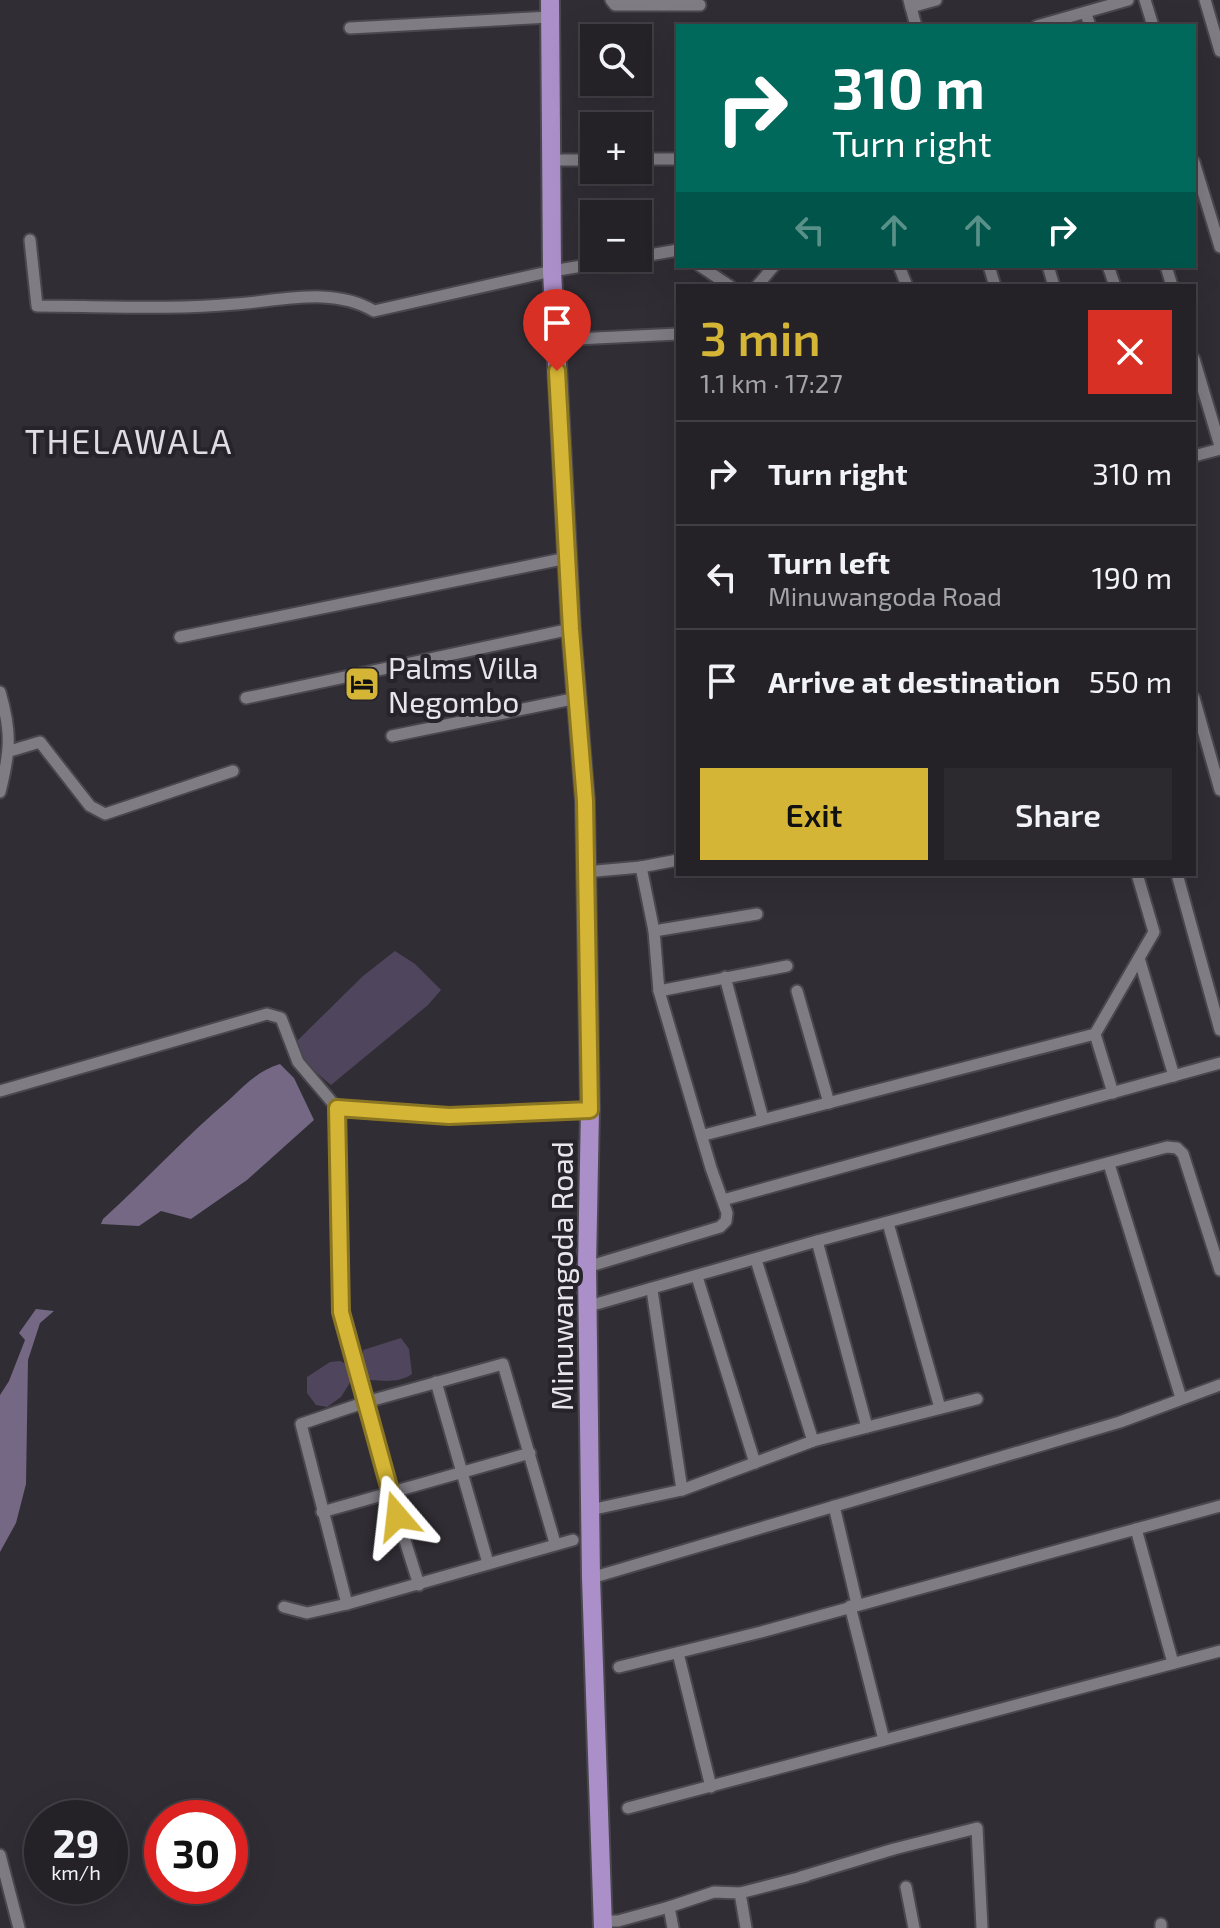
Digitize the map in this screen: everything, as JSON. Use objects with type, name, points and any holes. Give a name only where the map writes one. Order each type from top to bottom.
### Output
[{"type":"main road","name":"Minuwangoda Road","points":[[550,8],[555,340],[571,629],[585,801],[590,1110],[587,1267],[591,1578],[603,1924]]},
{"type":"street","points":[[611,0],[615,5],[700,5]]},
{"type":"street","points":[[915,24],[910,4],[936,0]]},
{"type":"street","points":[[1045,24],[1128,0]]},
{"type":"street","points":[[1145,0],[1152,24]]},
{"type":"street","points":[[1205,0],[1220,51]]},
{"type":"street","points":[[350,28],[550,8]]},
{"type":"street","points":[[1086,14],[1089,24]]},
{"type":"street","points":[[652,159],[676,159]]},
{"type":"street","points":[[551,160],[580,160]]},
{"type":"street","points":[[1196,169],[1220,247]]},
{"type":"street","points":[[30,240],[37,306],[235,304],[287,297],[357,300],[374,311],[580,266]]},
{"type":"street","points":[[652,255],[676,250]]},
{"type":"street","points":[[703,268],[727,284]]},
{"type":"street","points":[[759,284],[772,268]]},
{"type":"street","points":[[555,340],[676,334]]},
{"type":"street","points":[[1196,366],[1220,448],[1196,455]]},
{"type":"street","points":[[180,637],[567,558]]},
{"type":"street","points":[[246,698],[571,629]]},
{"type":"street","points":[[0,692],[10,751],[0,792]]},
{"type":"street","points":[[392,736],[577,698]]},
{"type":"street","points":[[1196,705],[1220,790]]},
{"type":"street","points":[[10,751],[40,742],[90,806],[105,814],[233,771]]},
{"type":"street","points":[[585,872],[676,860]]},
{"type":"street","points":[[587,1267],[720,1227],[726,1221],[727,1213],[659,991],[654,931],[641,867]]},
{"type":"street","points":[[704,1135],[1095,1034],[1154,932],[1138,876]]},
{"type":"street","points":[[1178,876],[1220,1030]]},
{"type":"street","points":[[654,931],[757,914]]},
{"type":"street","points":[[1139,958],[1174,1076]]},
{"type":"street","points":[[659,991],[787,966]]},
{"type":"street","points":[[725,977],[763,1119]]},
{"type":"street","points":[[797,991],[829,1103]]},
{"type":"street","points":[[0,1091],[267,1014],[281,1018],[298,1062],[337,1108],[341,1312],[390,1493],[419,1585]]},
{"type":"street","points":[[1095,1034],[1113,1093]]},
{"type":"street","points":[[723,1200],[1220,1063]]},
{"type":"street","points":[[337,1108],[449,1116],[590,1110]]},
{"type":"street","points":[[589,1306],[1167,1147],[1177,1148],[1183,1154],[1220,1270]]},
{"type":"street","points":[[1109,1164],[1181,1398]]},
{"type":"street","points":[[888,1223],[940,1408]]},
{"type":"street","points":[[817,1241],[867,1427]]},
{"type":"street","points":[[756,1260],[813,1441]]},
{"type":"street","points":[[697,1277],[755,1463]]},
{"type":"street","points":[[652,1290],[682,1490]]},
{"type":"street","points":[[347,1604],[301,1424],[366,1402],[503,1364],[555,1543]]},
{"type":"street","points":[[436,1382],[488,1563]]},
{"type":"street","points":[[591,1578],[1120,1422],[1220,1385]]},
{"type":"street","points":[[590,1510],[682,1490],[813,1441],[977,1399]]},
{"type":"street","points":[[322,1512],[530,1453]]},
{"type":"street","points":[[834,1506],[884,1740]]},
{"type":"street","points":[[619,1667],[1220,1506]]},
{"type":"street","points":[[1136,1529],[1173,1663]]},
{"type":"street","points":[[284,1607],[307,1613],[347,1604],[573,1540]]},
{"type":"street","points":[[628,1808],[1220,1651]]},
{"type":"street","points":[[678,1653],[711,1787]]},
{"type":"street","points":[[801,1877],[977,1828],[982,1928]]},
{"type":"street","points":[[0,1855],[19,1928]]},
{"type":"street","points":[[603,1924],[714,1892],[740,1893],[842,1866]]},
{"type":"street","points":[[906,1887],[914,1928]]},
{"type":"street","points":[[740,1893],[746,1928]]},
{"type":"street","points":[[669,1907],[673,1928]]},
{"type":"shaded area","points":[[395,951],[415,964],[441,990],[428,1005],[331,1085],[312,1069],[306,1068],[297,1041],[363,976]]},
{"type":"shaded area","points":[[280,1064],[294,1078],[314,1120],[247,1180],[191,1219],[161,1211],[139,1226],[101,1224],[181,1143],[247,1083]]},
{"type":"shaded area","points":[[36,1309],[54,1311],[40,1323],[28,1360],[26,1484],[16,1523],[0,1552],[0,1395],[9,1381],[25,1340],[19,1333]]},
{"type":"shaded area","points":[[401,1338],[409,1349],[412,1374],[397,1380],[370,1380],[362,1370],[363,1350]]},
{"type":"shaded area","points":[[340,1361],[348,1365],[351,1381],[341,1397],[327,1407],[316,1405],[307,1393],[307,1377],[330,1362]]},
{"type":"place","name":"Palms Villa Negombo","points":[[362,684]]},
{"type":"district","name":"THELAWALA","points":[[129,440]]},
{"type":"route","points":[[397,1516],[341,1312],[337,1108],[449,1116],[590,1110],[585,801],[571,629],[557,371]]}]
